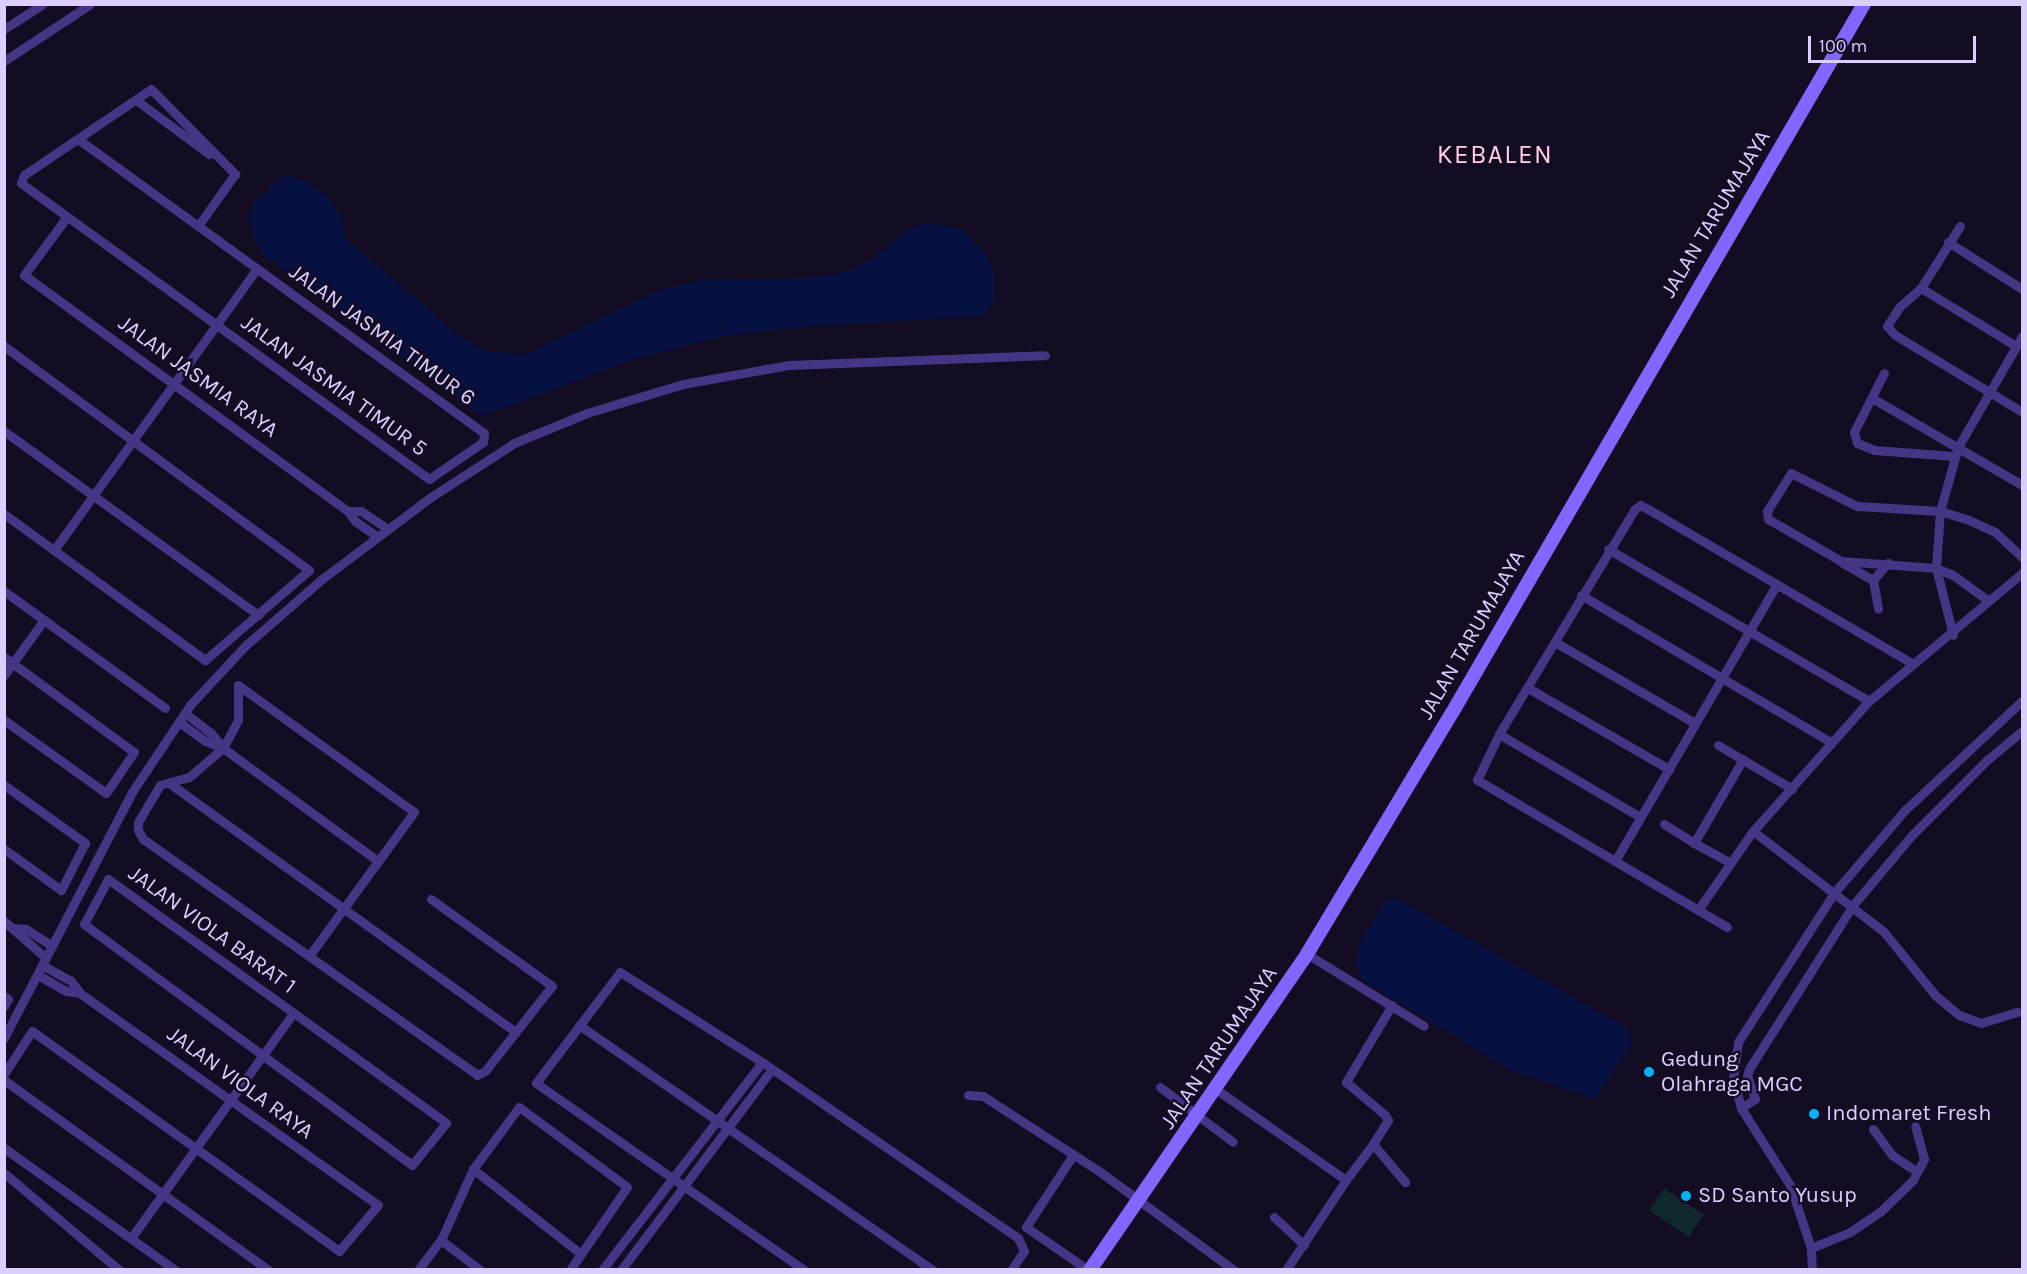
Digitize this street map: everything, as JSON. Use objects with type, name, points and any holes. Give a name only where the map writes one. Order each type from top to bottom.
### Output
[{"type":"street","points":[[4,29],[43,4]]},
{"type":"street","points":[[4,62],[90,4]]},
{"type":"street","name":"JALAN TARUMAJAYA","points":[[1089,1269],[1143,1204],[1203,1118],[1309,955],[1864,4]]},
{"type":"street","points":[[78,139],[151,89],[235,174]]},
{"type":"street","points":[[136,100],[235,174]]},
{"type":"street","name":"JALAN JASMIA TIMUR 5","points":[[78,139],[24,175],[25,188],[429,479]]},
{"type":"street","name":"JALAN JASMIA TIMUR 6","points":[[78,139],[484,434],[483,442],[429,479]]},
{"type":"street","points":[[198,226],[235,174]]},
{"type":"street","name":"JALAN JASMIA RAYA","points":[[66,218],[24,275],[348,511],[355,521],[378,537]]},
{"type":"street","points":[[1960,226],[1921,288],[1888,321],[1889,331],[2022,412]]},
{"type":"street","points":[[1948,242],[2022,289]]},
{"type":"street","points":[[54,550],[257,269]]},
{"type":"street","points":[[1921,288],[2016,346]]},
{"type":"street","points":[[1953,635],[1936,568],[1940,511],[1958,447],[2022,336]]},
{"type":"street","points":[[4,346],[309,570],[205,660],[4,514]]},
{"type":"street","points":[[4,1038],[132,792],[185,713],[246,645],[388,529],[514,443],[586,413],[683,384],[789,366],[1045,355]]},
{"type":"street","points":[[1884,373],[1854,432],[1857,443],[1874,450],[1954,456]]},
{"type":"street","points":[[1872,398],[2022,484]]},
{"type":"street","points":[[4,431],[258,615]]},
{"type":"street","points":[[1878,609],[1873,580],[1768,519],[1767,511],[1791,473],[1857,507],[1940,511],[1984,525],[2022,557]]},
{"type":"street","points":[[1727,927],[1480,785],[1477,773],[1608,549],[1640,505],[1913,664]]},
{"type":"street","name":"JALAN JASMIA RAYA","points":[[348,511],[361,512],[388,529]]},
{"type":"street","points":[[1608,549],[1752,630],[1869,701]]},
{"type":"street","points":[[1841,561],[1936,568],[1953,574],[1986,599]]},
{"type":"street","points":[[1873,580],[1888,563]]},
{"type":"street","points":[[1698,910],[1753,831],[1869,701],[1913,664],[1953,635],[1986,599],[2022,573]]},
{"type":"street","points":[[1615,861],[1777,584]]},
{"type":"street","points":[[4,591],[165,708]]},
{"type":"street","points":[[1581,595],[1832,743]]},
{"type":"street","points":[[4,675],[9,660],[44,620]]},
{"type":"street","points":[[1555,642],[1695,723]]},
{"type":"street","points":[[4,720],[106,793],[134,753],[9,660]]},
{"type":"street","points":[[309,956],[414,812],[238,685],[238,720],[223,748],[189,777],[160,785],[138,822],[143,839],[471,1073],[485,1071],[552,986],[430,898]]},
{"type":"street","points":[[1528,687],[1668,769]]},
{"type":"street","points":[[1812,1269],[1811,1248],[1790,1185],[1741,1108],[1733,1078],[1738,1042],[1834,893],[1905,810],[2022,701]]},
{"type":"street","points":[[185,713],[211,733],[223,748]]},
{"type":"street","points":[[179,722],[205,741],[223,748],[378,861]]},
{"type":"street","points":[[1741,1108],[1755,1099],[1747,1076],[1749,1069],[1853,905],[1912,835],[1987,760],[2022,731]]},
{"type":"street","points":[[1499,734],[1640,817]]},
{"type":"street","points":[[1718,745],[1792,789]]},
{"type":"street","points":[[1973,745],[1987,760]]},
{"type":"street","points":[[1694,843],[1743,759]]},
{"type":"street","points":[[169,783],[516,1032]]},
{"type":"street","points":[[4,785],[85,843],[61,890],[4,849]]},
{"type":"street","points":[[1664,824],[1731,863]]},
{"type":"street","points":[[1753,831],[1853,905],[1884,932],[1935,995],[1959,1015],[1981,1023],[2018,1012]]},
{"type":"street","name":"JALAN VIOLA BARAT 1","points":[[108,879],[293,1013],[446,1123],[412,1165],[84,924],[108,879]]},
{"type":"street","points":[[4,921],[14,928],[26,929],[51,946]]},
{"type":"street","name":"JALAN VIOLA RAYA","points":[[14,928],[20,939],[71,981],[80,993],[378,1205],[339,1251],[195,1148]]},
{"type":"street","points":[[1309,955],[1424,1026]]},
{"type":"street","points":[[804,1269],[671,1181],[536,1083],[616,975],[627,973],[762,1062],[1018,1238],[1024,1251],[1011,1269]]},
{"type":"street","name":"JALAN VIOLA RAYA","points":[[38,975],[66,991],[80,993]]},
{"type":"street","points":[[1286,1269],[1373,1144],[1387,1118],[1346,1082],[1392,1005]]},
{"type":"street","points":[[131,1238],[293,1013]]},
{"type":"street","points":[[579,1025],[933,1269]]},
{"type":"street","points":[[4,1074],[32,1031],[195,1148]]},
{"type":"street","points":[[602,1269],[762,1062]]},
{"type":"street","points":[[621,1269],[772,1069]]},
{"type":"street","points":[[4,1080],[267,1269]]},
{"type":"street","points":[[1160,1087],[1233,1142]]},
{"type":"street","points":[[1220,1092],[1346,1180]]},
{"type":"street","points":[[968,1095],[983,1096],[1073,1155],[1234,1269]]},
{"type":"street","points":[[418,1269],[441,1240],[473,1169],[519,1107],[627,1187],[570,1269]]},
{"type":"street","points":[[1811,1248],[1850,1232],[1881,1211],[1917,1172],[1924,1160],[1915,1126]]},
{"type":"street","points":[[1873,1129],[1892,1155],[1917,1172]]},
{"type":"street","points":[[1373,1144],[1405,1182]]},
{"type":"street","points":[[4,1148],[175,1269]]},
{"type":"street","points":[[1073,1155],[1026,1227],[1089,1269]]},
{"type":"street","points":[[473,1169],[581,1254]]},
{"type":"street","points":[[4,1173],[119,1269]]},
{"type":"street","points":[[1274,1217],[1304,1245]]},
{"type":"street","points":[[441,1240],[480,1269]]},
{"type":"green space","points":[[1664,1188],[1704,1215],[1689,1237],[1649,1210]]},
{"type":"shaded area","points":[[285,175],[306,181],[328,197],[340,214],[346,239],[457,334],[484,351],[527,354],[659,290],[703,280],[805,278],[847,272],[873,258],[912,227],[931,223],[960,228],[986,254],[994,272],[995,299],[984,316],[813,326],[725,336],[634,359],[486,415],[477,414],[262,253],[253,237],[249,216],[254,202]]},
{"type":"shaded area","points":[[1396,898],[1626,1027],[1632,1043],[1595,1099],[1512,1071],[1363,981],[1355,964],[1362,937],[1387,899]]},
{"type":"place","name":"Gedung Olahraga MGC","points":[[1649,1072]]},
{"type":"place","name":"Indomaret Fresh","points":[[1814,1114]]},
{"type":"place","name":"SD Santo Yusup","points":[[1686,1196]]},
{"type":"district","name":"KEBALEN","points":[[1495,155]]}]
